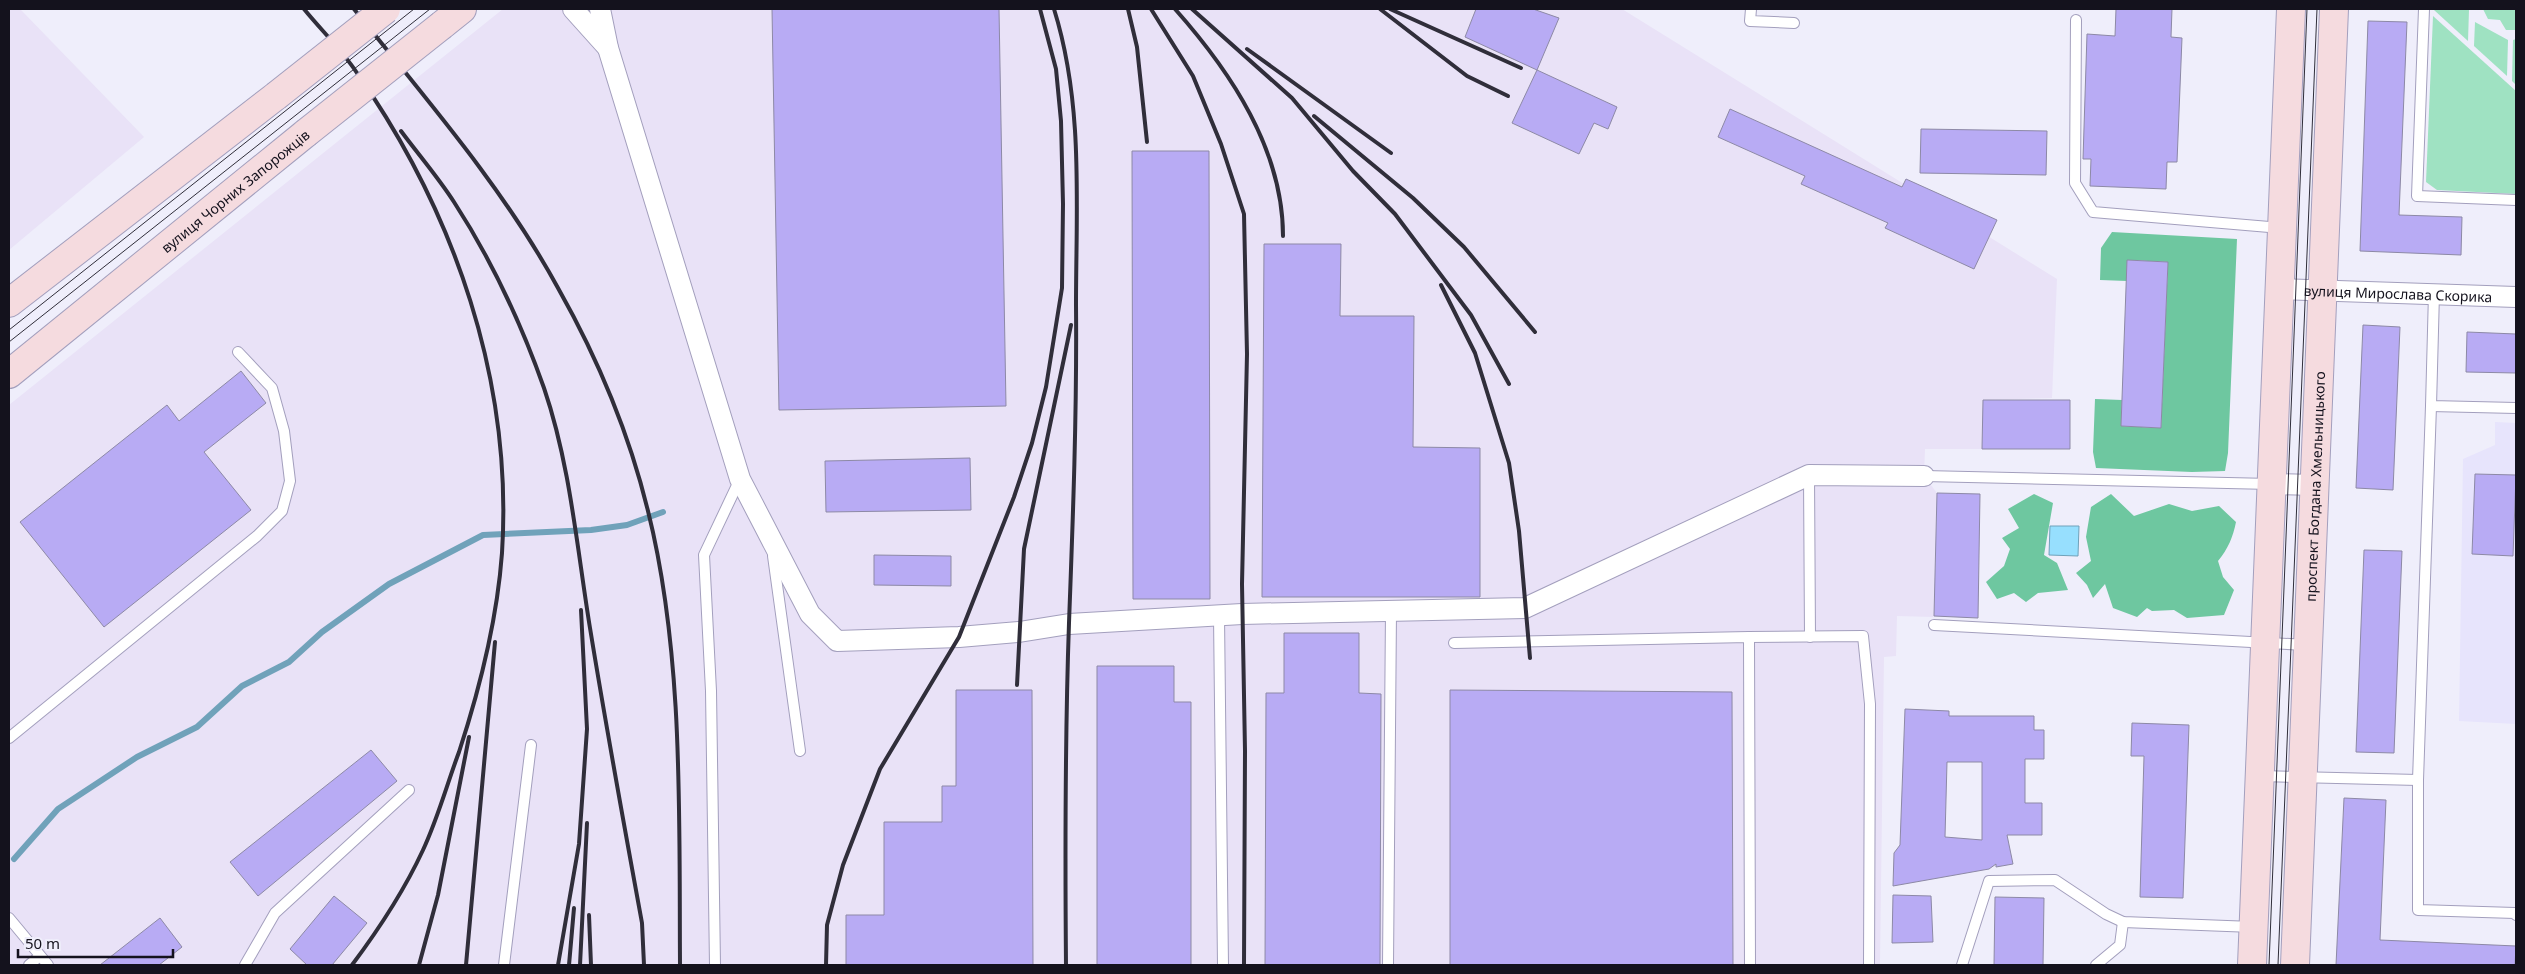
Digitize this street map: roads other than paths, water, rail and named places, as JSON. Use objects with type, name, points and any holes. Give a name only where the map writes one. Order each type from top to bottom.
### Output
[{"type":"main road","points":[[9,303],[386,9]]},
{"type":"main road","points":[[2252,965],[2291,9]]},
{"type":"main road","name":"проспект Богдана Хмельницького","points":[[2295,965],[2334,9]]},
{"type":"main road","name":"вулиця Чорних Запорожців","points":[[9,374],[452,17]]},
{"type":"street","points":[[573,9],[608,48]]},
{"type":"street","points":[[600,9],[608,48],[740,479],[810,614],[837,641],[959,637],[1018,632],[1069,624],[1219,616],[1525,608],[1809,476],[1924,476]]},
{"type":"street","name":"вулиця Мирослава Скорика","points":[[2280,289],[2516,297]]},
{"type":"street","points":[[2272,484],[2314,485]]},
{"type":"lane","points":[[1750,9],[1750,21],[1794,23]]},
{"type":"lane","points":[[2424,9],[2417,196],[2516,200]]},
{"type":"lane","points":[[2076,20],[2075,183],[2093,212],[2282,228]]},
{"type":"lane","points":[[2434,294],[2418,780],[2418,910],[2516,913]]},
{"type":"lane","points":[[9,738],[257,536],[282,511],[290,481],[284,431],[272,388],[238,352]]},
{"type":"lane","points":[[2431,406],[2516,408]]},
{"type":"lane","points":[[1809,476],[1810,637]]},
{"type":"lane","points":[[1924,476],[2272,484]]},
{"type":"lane","points":[[715,965],[711,691],[704,555],[740,479]]},
{"type":"lane","points":[[771,542],[800,751]]},
{"type":"lane","points":[[1388,965],[1391,611]]},
{"type":"lane","points":[[1219,616],[1223,965]]},
{"type":"lane","points":[[1934,625],[2308,645]]},
{"type":"lane","points":[[1454,643],[1863,636],[1870,704],[1869,965]]},
{"type":"lane","points":[[1749,637],[1750,965]]},
{"type":"lane","points":[[504,965],[531,745]]},
{"type":"lane","points":[[2260,776],[2418,780]]},
{"type":"lane","points":[[245,965],[275,913],[409,790]]},
{"type":"lane","points":[[1962,965],[1988,881],[2055,880],[2106,914],[2123,922],[2254,927]]},
{"type":"lane","points":[[9,918],[48,965]]},
{"type":"lane","points":[[2096,965],[2120,945],[2123,922]]},
{"type":"lane","points":[[29,965],[40,956]]},
{"type":"water","points":[[2050,526],[2079,526],[2078,556],[2049,555]]},
{"type":"waterway","points":[[14,859],[58,809],[137,757],[197,727],[242,686],[289,662],[322,632],[389,584],[483,535],[591,530],[627,525],[663,512]]},
{"type":"tram line","points":[[9,330],[414,9]]},
{"type":"tram line","points":[[9,342],[430,9]]},
{"type":"tram line","points":[[2269,965],[2307,9]]},
{"type":"tram line","points":[[2278,965],[2317,9]]},
{"type":"railway","points":[[304,9],[351,65],[392,127],[423,183],[449,241],[470,301],[487,362],[498,425],[503,489],[500,578],[492,629],[481,679],[467,728],[438,813],[423,850],[408,880],[372,938],[352,965]]},
{"type":"railway","points":[[354,9],[462,144],[513,214],[558,288],[586,341],[599,368],[631,453],[648,511],[660,566],[674,679],[679,794],[680,965]]},
{"type":"railway","points":[[826,965],[827,925],[843,865],[880,769],[959,637],[1014,497],[1032,443],[1046,387],[1062,288],[1063,204],[1061,121],[1056,69],[1040,9]]},
{"type":"railway","points":[[1054,9],[1064,45],[1070,82],[1074,119],[1077,193],[1075,424],[1066,751],[1066,965]]},
{"type":"railway","points":[[1128,9],[1137,47],[1147,142]]},
{"type":"railway","points":[[1151,9],[1193,76],[1221,144],[1244,214],[1247,354],[1242,584],[1245,751],[1244,965]]},
{"type":"railway","points":[[1175,9],[1216,59],[1234,86],[1264,143],[1274,173],[1281,204],[1283,236]]},
{"type":"railway","points":[[1192,9],[1292,98],[1353,171],[1395,214],[1471,315],[1509,384]]},
{"type":"railway","points":[[1380,9],[1467,76],[1508,96]]},
{"type":"railway","points":[[1390,9],[1521,68]]},
{"type":"railway","points":[[1247,49],[1391,153]]},
{"type":"railway","points":[[1314,116],[1413,198],[1464,247],[1535,332]]},
{"type":"railway","points":[[401,131],[448,193],[493,269],[525,340],[553,417],[567,476],[596,665],[642,923],[644,965]]},
{"type":"railway","points":[[1441,285],[1475,353],[1509,463],[1519,531],[1530,658]]},
{"type":"railway","points":[[1017,685],[1024,549],[1071,325]]},
{"type":"railway","points":[[558,965],[579,844],[587,729],[581,610]]},
{"type":"railway","points":[[466,965],[495,642]]},
{"type":"railway","points":[[419,965],[438,895],[469,737]]},
{"type":"railway","points":[[580,965],[587,823]]},
{"type":"railway","points":[[569,965],[574,908]]},
{"type":"railway","points":[[589,915],[591,965]]}]
